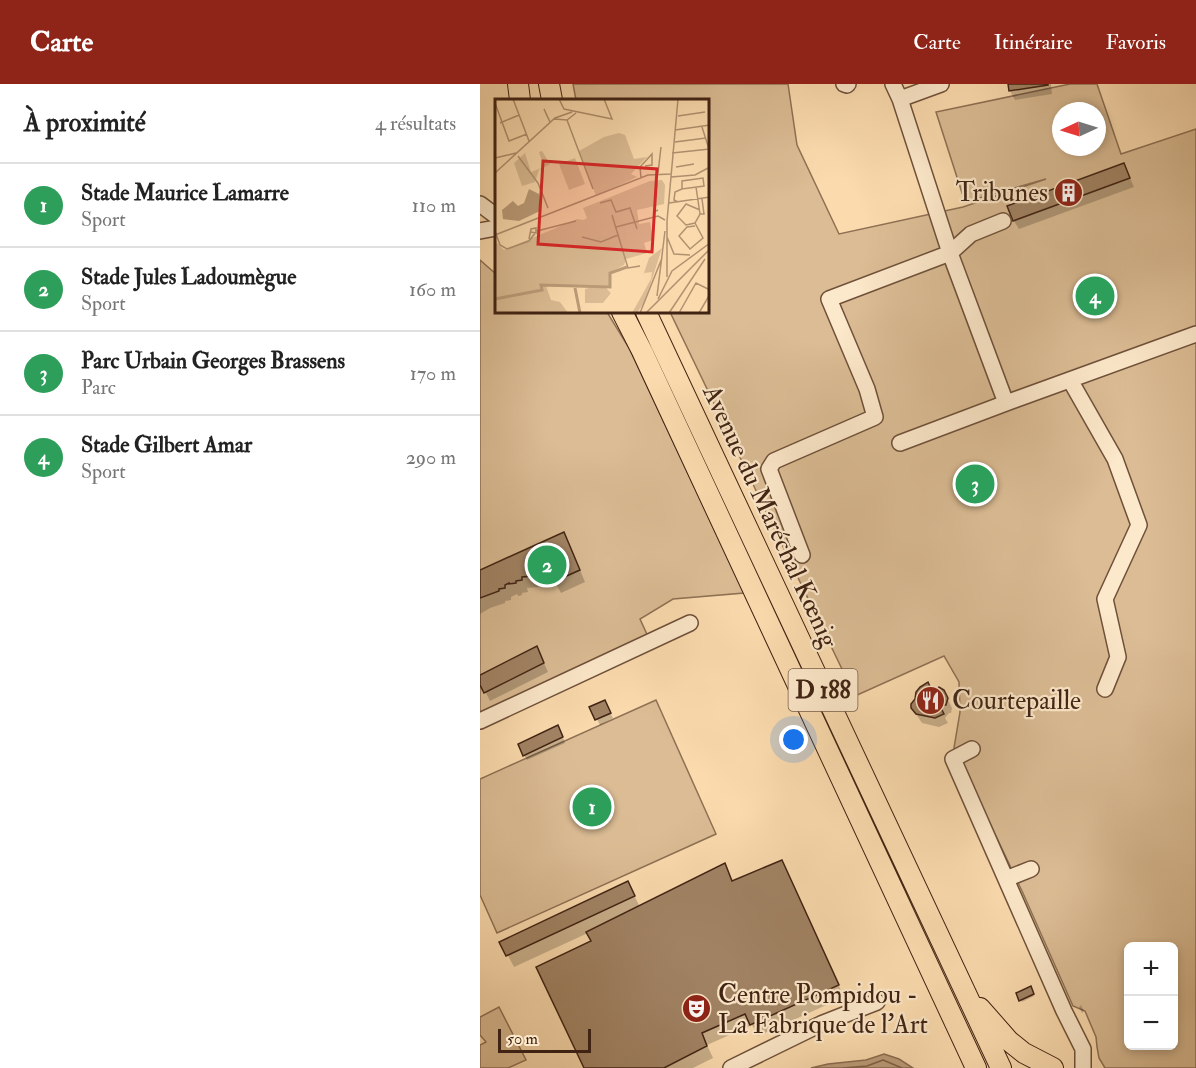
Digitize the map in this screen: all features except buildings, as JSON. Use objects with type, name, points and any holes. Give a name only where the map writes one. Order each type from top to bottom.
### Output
[{"type":"main road","points":[[518,84],[520,99]]},
{"type":"main road","points":[[549,84],[552,99]]},
{"type":"main road","name":"Avenue du Maréchal Kœnig","points":[[623,314],[653,373],[976,1068]]},
{"type":"main road","name":"Avenue du Maréchal Kœnig","points":[[647,314],[1001,1068]]},
{"type":"main road","points":[[964,988],[1009,1041],[1024,1053],[1053,1068]]},
{"type":"lane","points":[[893,84],[1006,403]]},
{"type":"lane","points":[[900,99],[941,84]]},
{"type":"lane","points":[[480,204],[495,215]]},
{"type":"lane","points":[[802,555],[769,469],[771,464],[875,417],[867,389],[829,299],[951,253],[971,234],[1003,221]]},
{"type":"lane","points":[[480,231],[495,228]]},
{"type":"lane","points":[[900,443],[1196,334]]},
{"type":"lane","points":[[1070,380],[1115,459],[1139,525],[1105,599],[1118,657],[1105,689]]},
{"type":"lane","points":[[480,721],[690,622]]},
{"type":"lane","points":[[972,749],[953,759],[1083,1049],[1083,1068]]},
{"type":"lane","points":[[1006,879],[1031,869]]},
{"type":"lane","points":[[731,1068],[821,1024],[878,1002]]},
{"type":"shaded area","points":[[573,84],[788,84],[797,145],[839,234],[963,207],[1046,179],[965,202],[936,112],[1070,84],[1097,84],[1103,102],[1052,102],[1052,156],[1106,156],[1106,110],[1121,154],[1196,129],[1196,1068],[1105,1068],[1099,1058],[1096,1037],[1085,1011],[1073,1006],[1022,891],[954,748],[960,712],[959,682],[944,656],[855,696],[671,314],[710,314],[710,99],[576,99]]},
{"type":"shaded area","points":[[480,260],[495,273],[495,314],[608,314],[629,348],[744,593],[673,599],[640,619],[650,641],[480,721]]},
{"type":"shaded area","points":[[656,700],[716,834],[497,933],[480,895],[480,779]]},
{"type":"shaded area","points":[[499,1007],[526,1060],[508,1068],[480,1068],[480,1045],[486,1042],[480,1035],[480,1017]]},
{"type":"water","points":[[884,1054],[899,1059],[913,1068],[811,1068],[866,1060]]},
{"type":"place","name":"Tribunes","points":[[1069,192]]},
{"type":"place","name":"Stade Gilbert Amar","points":[[1095,296]]},
{"type":"place","name":"Parc Urbain Georges Brassens","points":[[975,484]]},
{"type":"place","name":"Stade Jules Ladoumègue","points":[[547,565]]},
{"type":"place","name":"Courtepaille","points":[[931,700]]},
{"type":"place","name":"Stade Maurice Lamarre","points":[[592,807]]},
{"type":"place","name":"Centre Pompidou - La Fabrique de l'Art","points":[[697,1009]]}]
